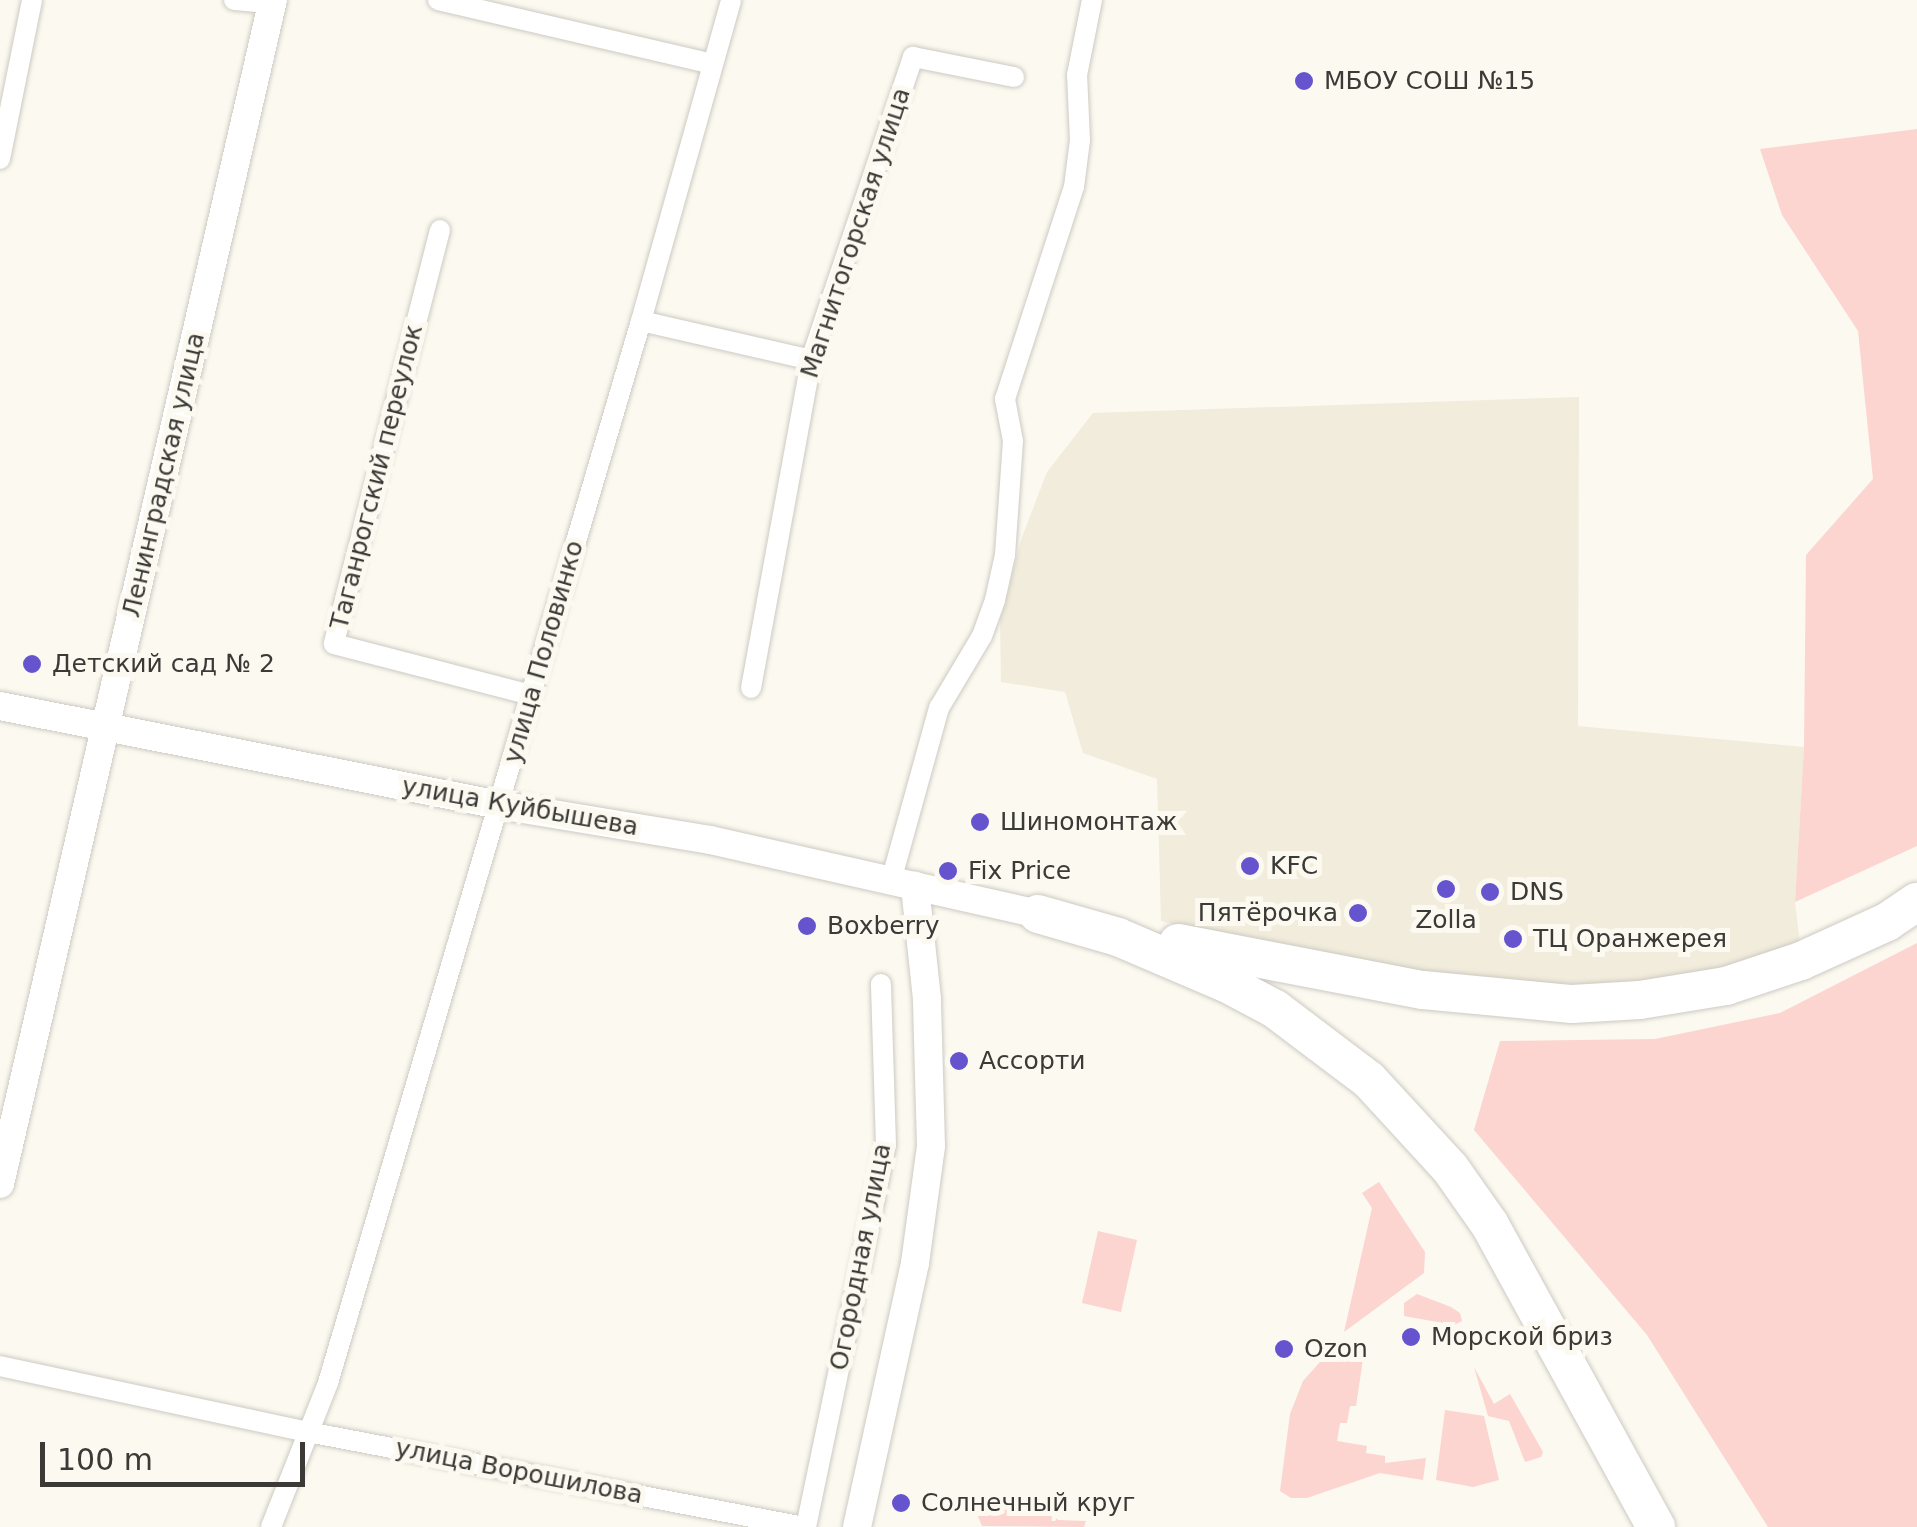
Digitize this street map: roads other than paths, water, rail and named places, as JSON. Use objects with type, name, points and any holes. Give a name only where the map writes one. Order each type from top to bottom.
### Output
[{"type":"highway","points":[[1038,914],[1423,990],[1572,1004],[1640,1000],[1726,986],[1802,960],[1887,922],[1917,902]]},
{"type":"highway","points":[[1038,914],[1118,937],[1226,982],[1276,1009],[1369,1080],[1438,1154],[1490,1225],[1656,1527]]},
{"type":"street","points":[[0,160],[10,64],[32,0]]},
{"type":"street","points":[[234,0],[272,2]]},
{"type":"street","points":[[438,0],[714,64]]},
{"type":"street","name":"улица Половинко","points":[[270,1527],[328,1382],[642,322],[731,0]]},
{"type":"street","points":[[857,1527],[915,1263],[931,1146],[927,999],[903,884],[938,708],[975,650],[995,600],[1005,555],[1014,441],[1005,399],[1074,187],[1080,140],[1077,75],[1092,0]]},
{"type":"street","name":"Ленинградская улица","points":[[0,1184],[272,2]]},
{"type":"street","name":"Магнитогорская улица","points":[[751,688],[811,360],[913,57],[1014,77]]},
{"type":"street","name":"Таганрогский переулок","points":[[440,230],[334,644],[531,695]]},
{"type":"street","points":[[642,322],[811,360]]},
{"type":"street","name":"улица Куйбышева","points":[[0,706],[499,805],[710,840],[1038,914]]},
{"type":"street","name":"Огородная улица","points":[[805,1527],[886,1145],[882,984]]},
{"type":"street","name":"улица Ворошилова","points":[[0,1366],[308,1432],[805,1527]]},
{"type":"place","name":"МБОУ СОШ №15","points":[[1304,81]]},
{"type":"place","name":"Детский сад № 2","points":[[32,664]]},
{"type":"place","name":"Шиномонтаж","points":[[980,822]]},
{"type":"place","name":"KFC","points":[[1250,866]]},
{"type":"place","name":"Fix Price","points":[[948,871]]},
{"type":"place","name":"Zolla","points":[[1446,889]]},
{"type":"place","name":"DNS","points":[[1490,892]]},
{"type":"place","name":"Пятёрочка","points":[[1358,913]]},
{"type":"place","name":"Boxberry","points":[[807,926]]},
{"type":"place","name":"ТЦ Оранжерея","points":[[1513,939]]},
{"type":"place","name":"Ассорти","points":[[959,1061]]},
{"type":"place","name":"Морской бриз","points":[[1411,1337]]},
{"type":"place","name":"Ozon","points":[[1284,1349]]},
{"type":"place","name":"Солнечный круг","points":[[901,1503]]}]
